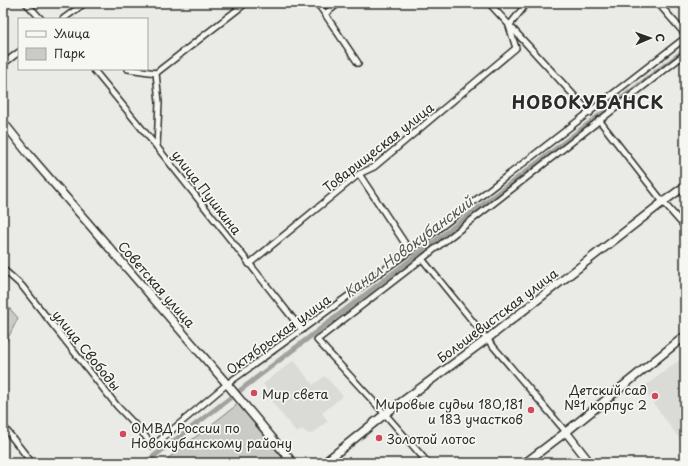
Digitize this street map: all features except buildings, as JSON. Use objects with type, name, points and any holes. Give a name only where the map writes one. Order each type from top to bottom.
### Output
[{"type":"main road","name":"Советская улица","points":[[3,122],[31,157],[227,384],[292,463]]},
{"type":"main road","name":"Большевистская улица","points":[[324,463],[385,414],[487,339],[685,186]]},
{"type":"main road","points":[[525,463],[566,432],[685,336]]},
{"type":"main road","points":[[566,432],[590,463]]},
{"type":"street","points":[[26,3],[40,18]]},
{"type":"street","points":[[64,18],[85,3]]},
{"type":"street","points":[[135,70],[156,73],[246,3]]},
{"type":"street","points":[[317,3],[358,63]]},
{"type":"street","points":[[325,14],[339,3]]},
{"type":"street","points":[[489,3],[589,112]]},
{"type":"street","points":[[509,26],[527,3]]},
{"type":"street","points":[[658,3],[685,34]]},
{"type":"street","name":"Товарищеская улица","points":[[249,264],[359,174],[374,167],[516,48],[509,26]]},
{"type":"street","name":"Октябрьская улица","points":[[153,446],[227,384],[410,251],[685,38]]},
{"type":"street","points":[[3,64],[18,53]]},
{"type":"street","name":"Октябрьская улица","points":[[385,414],[317,340],[423,260],[599,120],[685,54]]},
{"type":"street","name":"улица Пушкина","points":[[94,70],[302,330]]},
{"type":"street","points":[[156,73],[159,102],[157,147]]},
{"type":"street","points":[[599,120],[663,202],[685,227]]},
{"type":"street","points":[[359,174],[410,251]]},
{"type":"street","points":[[423,260],[487,339],[566,432]]},
{"type":"street","name":"улица Свободы","points":[[3,269],[22,286],[117,406],[132,420],[153,446]]},
{"type":"street","points":[[385,414],[428,463]]},
{"type":"street","points":[[3,426],[32,463]]},
{"type":"shaded area","points":[[685,356],[685,440],[682,442],[642,388]]},
{"type":"shaded area","points":[[294,360],[313,385],[325,376],[343,396],[322,413],[328,421],[312,434],[307,433],[302,429],[297,433],[264,392],[267,389],[263,384]]},
{"type":"green space","points":[[3,301],[18,318],[3,348]]},
{"type":"green space","points":[[238,404],[289,463],[162,463]]},
{"type":"waterway","name":"Канал Новокубанский","points":[[145,463],[685,50]]},
{"type":"place","name":"Мир света","points":[[254,393]]},
{"type":"place","name":"Детский сад №1 корпус 2","points":[[655,396]]},
{"type":"place","name":"Мировые судьи 180,181 и 183 участков","points":[[531,410]]},
{"type":"place","name":"ОМВД России по Новокубанскому району","points":[[123,434]]},
{"type":"place","name":"Золотой лотос","points":[[379,438]]},
{"type":"district","name":"НОВОКУБАНСК","points":[[588,102]]}]
